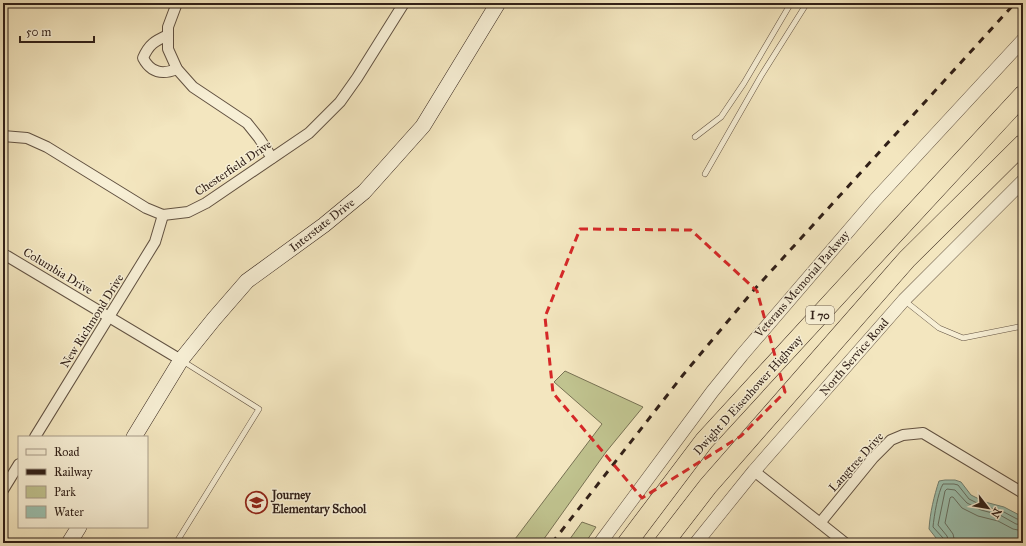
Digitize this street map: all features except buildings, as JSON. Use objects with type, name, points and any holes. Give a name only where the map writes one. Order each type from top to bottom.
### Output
[{"type":"highway","name":"Dwight D Eisenhower Highway","points":[[627,543],[704,441],[1023,95]]},
{"type":"highway","name":"I 70","points":[[664,543],[708,486],[907,258],[1023,144]]},
{"type":"main road","name":"Interstate Drive","points":[[135,436],[181,360],[247,281],[324,225],[364,192],[424,126],[498,3]]},
{"type":"main road","points":[[69,543],[78,528]]},
{"type":"street","points":[[177,3],[168,27],[168,50],[177,69],[193,87],[247,123],[272,158]]},
{"type":"street","name":"Chesterfield Drive","points":[[3,136],[27,138],[47,147],[146,208],[163,215],[188,212],[206,203],[309,133],[340,102],[357,78],[404,3]]},
{"type":"street","points":[[168,35],[156,40],[147,49],[144,58],[147,65],[154,71],[164,72],[177,69]]},
{"type":"street","name":"Veterans Memorial Parkway","points":[[600,543],[712,392],[747,349],[875,200],[1023,40]]},
{"type":"street","name":"North Service Road","points":[[696,543],[754,471],[904,300],[1023,181]]},
{"type":"street","name":"New Richmond Drive","points":[[37,436],[155,242],[163,215]]},
{"type":"street","name":"Columbia Drive","points":[[3,254],[181,360]]},
{"type":"street","name":"Langtree Drive","points":[[820,522],[873,458],[891,440],[904,435],[923,434],[1023,493]]},
{"type":"street","points":[[3,490],[18,466]]},
{"type":"street","points":[[754,471],[845,543]]},
{"type":"lane","points":[[695,137],[721,116],[744,83],[791,3]]},
{"type":"lane","points":[[705,174],[761,76],[807,3]]},
{"type":"lane","points":[[904,300],[939,328],[963,338],[1023,326]]},
{"type":"lane","points":[[176,543],[259,409],[181,360]]},
{"type":"highlighted area","points":[[580,229],[691,230],[757,291],[785,392],[741,436],[642,498],[553,393],[545,317]]},
{"type":"green space","points":[[565,371],[643,407],[606,452],[541,543],[512,543],[602,424],[554,382]]},
{"type":"green space","points":[[582,522],[596,527],[585,543],[567,543]]},
{"type":"water","points":[[955,480],[961,482],[971,495],[985,502],[1004,507],[1023,517],[1023,543],[940,543],[929,529],[935,493],[939,481]]},
{"type":"railway","points":[[552,543],[683,375],[753,291],[1015,3]]},
{"type":"place","name":"Journey Elementary School","points":[[256,502]]}]
